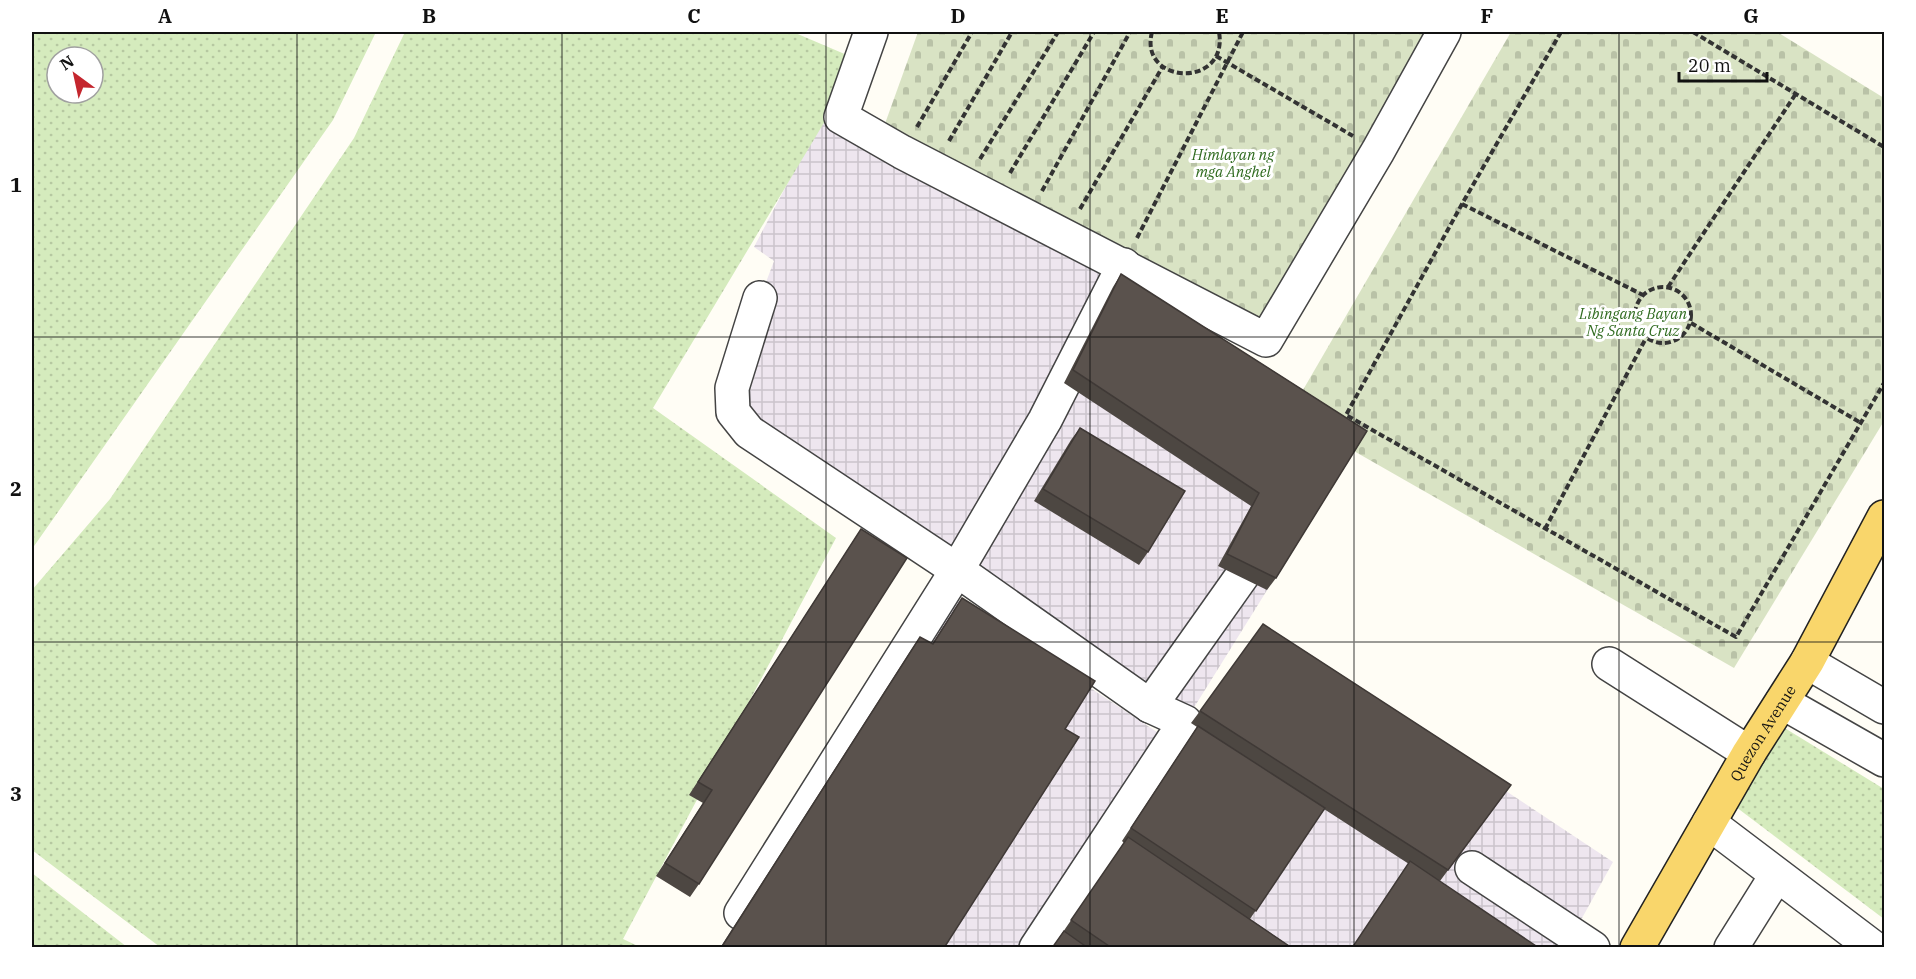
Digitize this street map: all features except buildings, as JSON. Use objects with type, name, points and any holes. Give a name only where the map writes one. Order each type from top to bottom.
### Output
[{"type":"main road","name":"Quezon Avenue","points":[[1637,948],[1749,753],[1807,662],[1884,517]]},
{"type":"street","points":[[871,32],[842,117],[902,152],[1266,340],[1378,151],[1444,32]]},
{"type":"street","points":[[741,913],[957,570],[1045,420],[1124,265]]},
{"type":"street","points":[[760,298],[732,388],[733,412],[749,432],[957,570],[1150,706],[1185,722],[1036,948]]},
{"type":"street","points":[[1150,706],[1259,552]]},
{"type":"street","points":[[1807,662],[1884,707]]},
{"type":"street","points":[[1609,664],[1749,753]]},
{"type":"street","points":[[1782,702],[1884,760]]},
{"type":"street","points":[[1709,824],[1874,948]]},
{"type":"street","points":[[1472,868],[1593,948]]},
{"type":"street","points":[[1731,948],[1776,876]]},
{"type":"path","points":[[902,152],[972,32]]},
{"type":"path","points":[[933,168],[1012,32]]},
{"type":"path","points":[[965,184],[1058,32]]},
{"type":"path","points":[[994,200],[1094,32]]},
{"type":"path","points":[[1028,217],[1130,32]]},
{"type":"path","points":[[1152,32],[1151,48],[1163,66],[1181,74],[1192,74],[1210,64],[1219,46],[1219,32]]},
{"type":"path","points":[[1124,265],[1243,32]]},
{"type":"path","points":[[1561,32],[1462,204],[1346,415],[1736,637],[1884,383]]},
{"type":"path","points":[[1693,32],[1884,147]]},
{"type":"path","points":[[1216,56],[1378,151]]},
{"type":"path","points":[[1064,236],[1163,66]]},
{"type":"path","points":[[1668,287],[1795,94]]},
{"type":"path","points":[[1462,204],[1643,295]]},
{"type":"path","points":[[1668,287],[1677,290],[1690,304],[1691,323],[1687,331],[1673,343],[1654,343],[1646,338],[1640,331],[1634,313],[1643,295],[1650,290],[1668,287]]},
{"type":"path","points":[[1691,323],[1861,423]]},
{"type":"path","points":[[1545,529],[1646,338]]},
{"type":"shaded area","points":[[825,112],[1114,261],[1113,287],[1358,444],[1185,722],[733,412],[760,298],[774,261],[754,247]]},
{"type":"shaded area","points":[[944,591],[1172,742],[1037,947],[720,948]]},
{"type":"shaded area","points":[[1260,628],[1613,862],[1566,947],[1075,948]]},
{"type":"green space","points":[[32,32],[376,32],[333,120],[32,549]]},
{"type":"green space","points":[[405,32],[793,32],[861,61],[653,408],[836,538],[623,939],[640,947],[160,947],[32,850],[32,590],[110,499],[354,138]]},
{"type":"green space","name":"Himlayan ng mga Anghel","points":[[918,32],[1460,32],[1284,335],[882,132]]},
{"type":"green space","name":"Libingang Bayan Ng Santa Cruz","points":[[1511,32],[1777,32],[1884,98],[1884,421],[1734,668],[1289,414]]},
{"type":"green space","points":[[1783,727],[1884,789],[1884,919],[1736,807]]},
{"type":"green space","points":[[32,873],[127,947],[32,947]]}]
